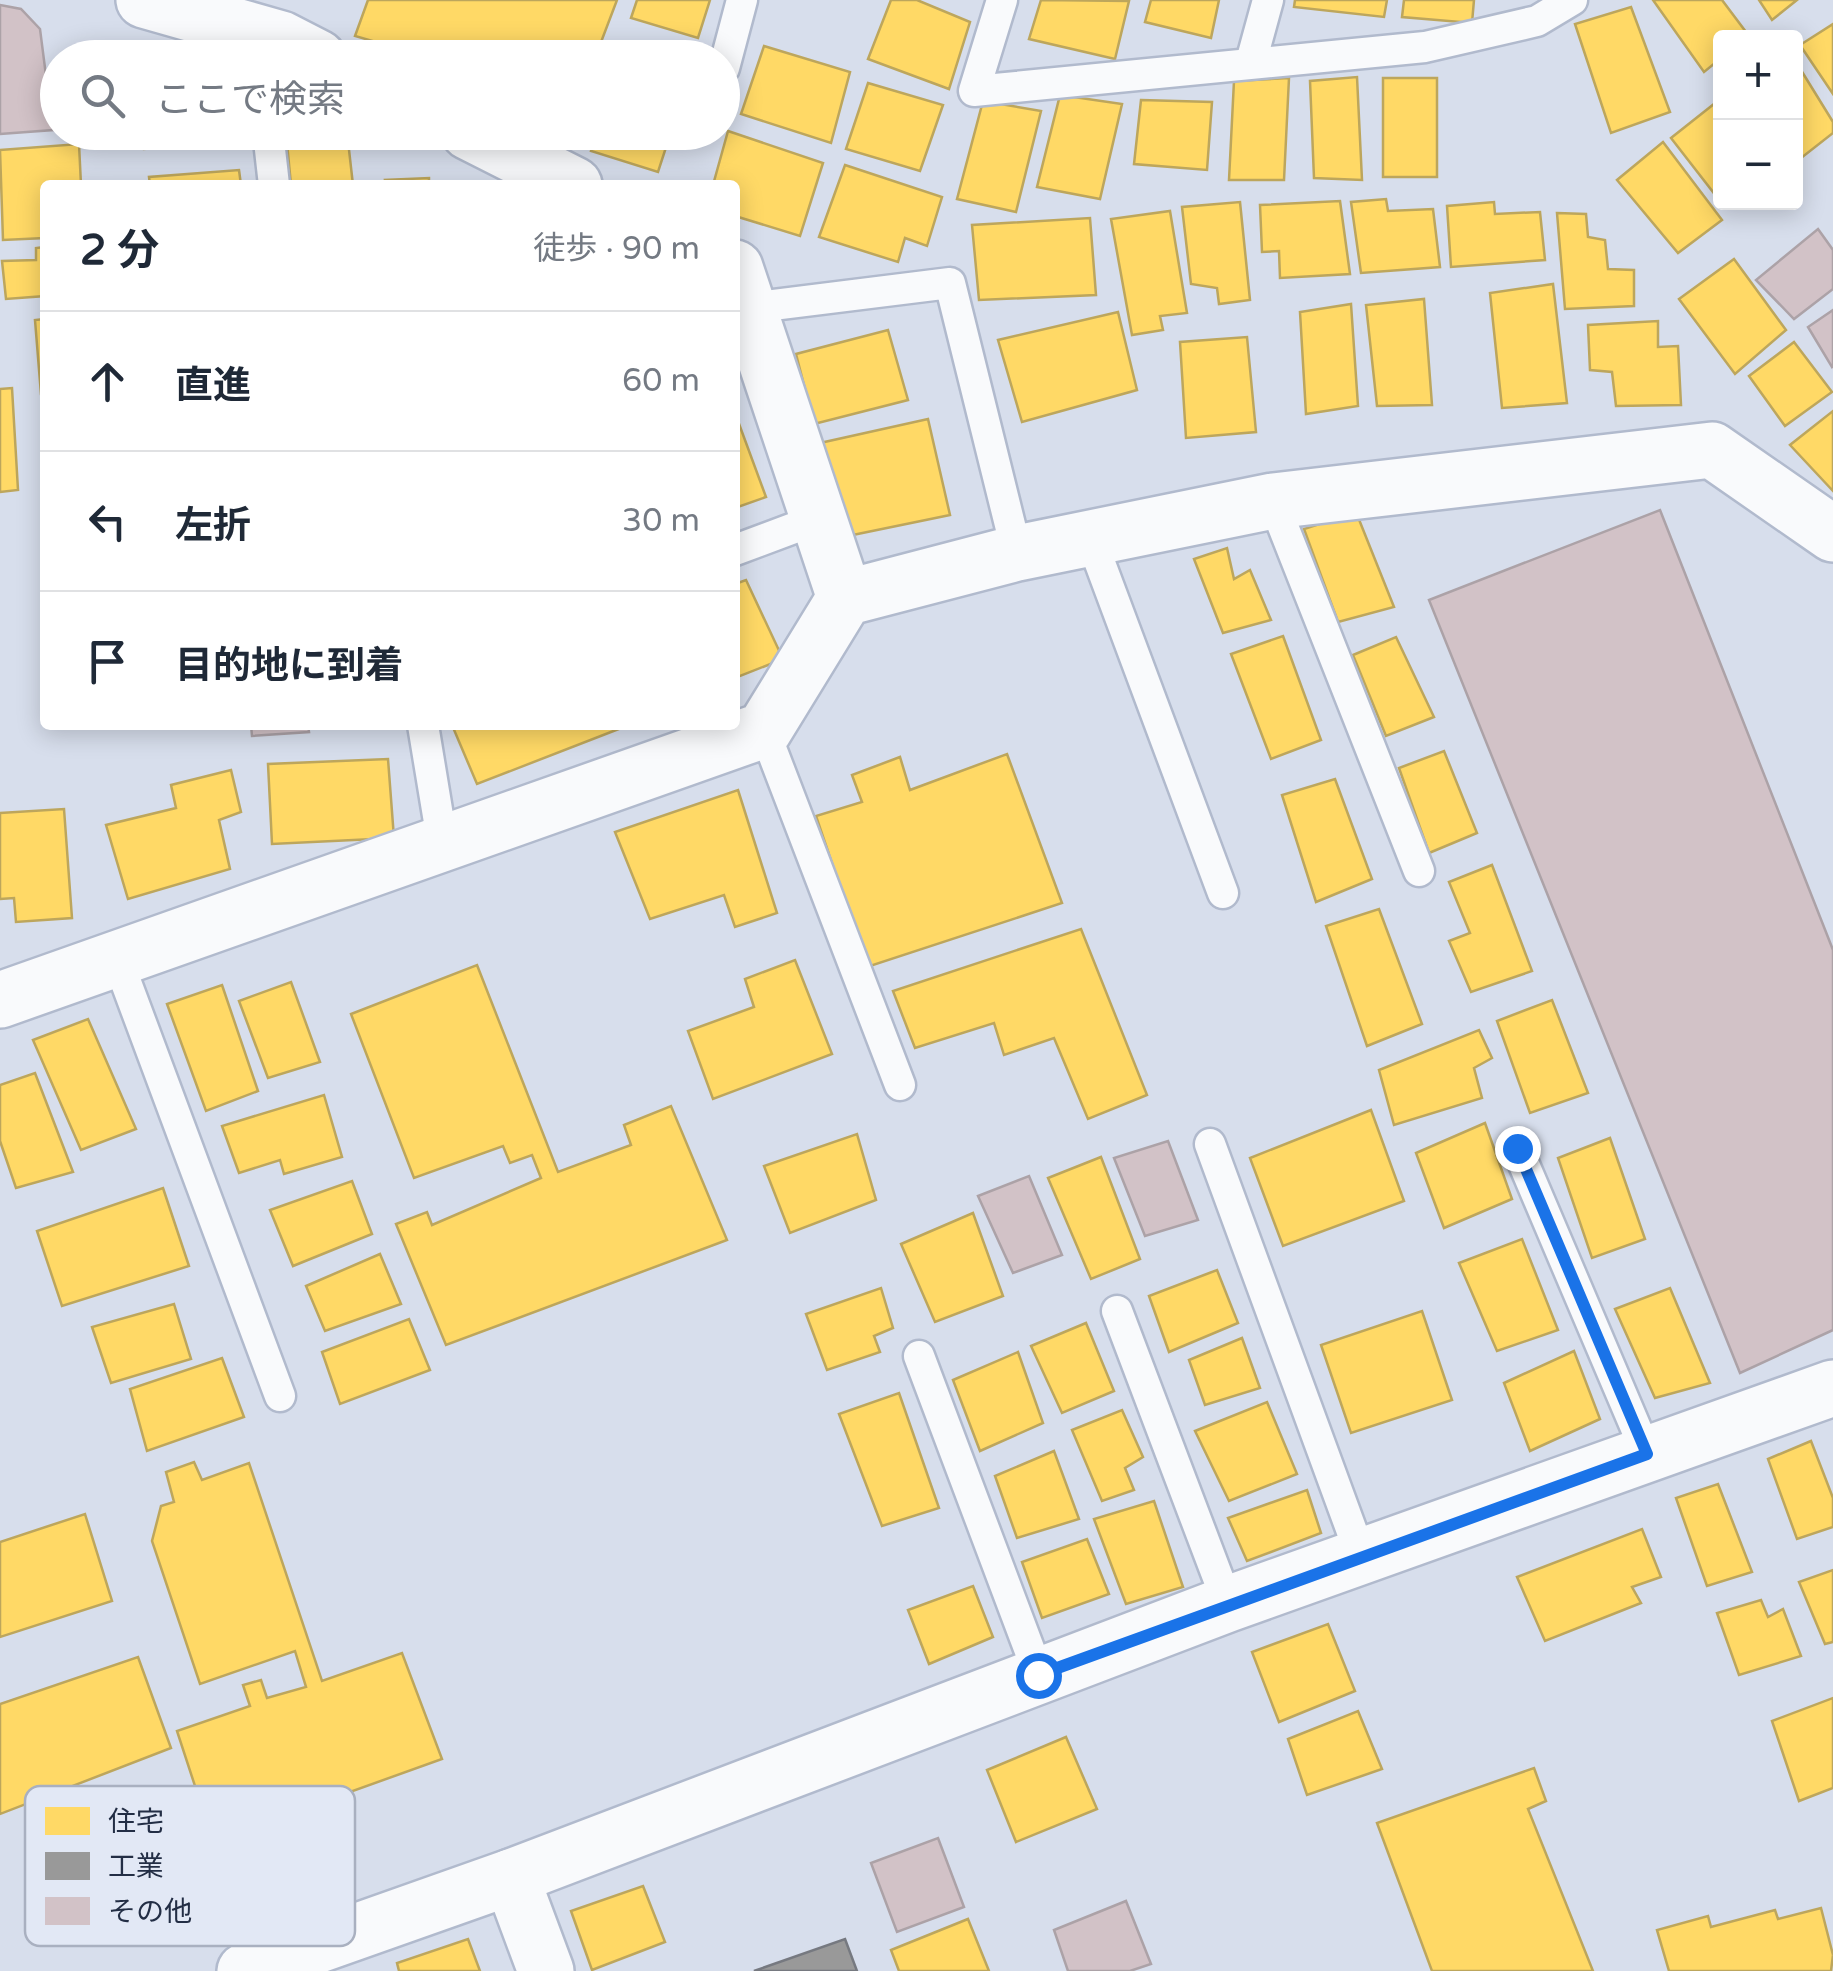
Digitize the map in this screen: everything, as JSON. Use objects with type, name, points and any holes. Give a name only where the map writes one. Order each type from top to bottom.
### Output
[{"type":"street","points":[[144,0],[245,40]]},
{"type":"street","points":[[505,150],[564,180]]},
{"type":"street","points":[[742,288],[846,598]]},
{"type":"street","points":[[0,1000],[764,730],[846,598],[1017,554],[1273,501],[1712,450],[1833,534]]},
{"type":"street","points":[[355,1932],[511,1877],[1228,1604],[1833,1388]]},
{"type":"street","points":[[511,1877],[546,1971]]},
{"type":"street","points":[[245,1971],[316,1946]]},
{"type":"lane","points":[[731,40],[742,0]]},
{"type":"lane","points":[[1002,0],[974,90],[1426,47],[1537,21],[1572,0]]},
{"type":"lane","points":[[1251,62],[1268,0]]},
{"type":"lane","points":[[270,150],[273,180]]},
{"type":"lane","points":[[742,288],[950,283],[1017,554]]},
{"type":"lane","points":[[1273,501],[1419,871]]},
{"type":"lane","points":[[740,548],[818,519]]},
{"type":"lane","points":[[1091,538],[1223,892]]},
{"type":"lane","points":[[424,730],[442,846]]},
{"type":"lane","points":[[764,730],[900,1085]]},
{"type":"lane","points":[[118,961],[280,1396]]},
{"type":"lane","points":[[1210,1144],[1361,1556]]},
{"type":"lane","points":[[1517,1148],[1647,1454]]},
{"type":"lane","points":[[1117,1311],[1228,1604]]},
{"type":"lane","points":[[918,1356],[1038,1675]]},
{"type":"building: 住宅","points":[[368,0],[617,0],[602,40],[369,40],[355,36]]},
{"type":"building: 住宅","points":[[637,0],[710,0],[698,38],[631,18]]},
{"type":"building: 住宅","points":[[891,0],[917,0],[970,22],[949,89],[868,59]]},
{"type":"building: 住宅","points":[[1041,0],[1129,1],[1115,59],[1029,39]]},
{"type":"building: 住宅","points":[[1151,0],[1219,0],[1211,38],[1145,22]]},
{"type":"building: 住宅","points":[[1295,0],[1387,0],[1384,17],[1294,7]]},
{"type":"building: 住宅","points":[[1404,0],[1474,0],[1472,23],[1402,17]]},
{"type":"building: 住宅","points":[[1653,0],[1722,0],[1744,30],[1713,30],[1713,65],[1704,72]]},
{"type":"building: 住宅","points":[[1759,0],[1797,0],[1772,20]]},
{"type":"building: 住宅","points":[[1631,7],[1670,112],[1611,133],[1575,24]]},
{"type":"building: 住宅","points":[[1833,24],[1833,94],[1803,49],[1803,43]]},
{"type":"building: 住宅","points":[[764,46],[850,72],[831,143],[741,114]]},
{"type":"building: 住宅","points":[[1803,73],[1833,122],[1833,133],[1803,157]]},
{"type":"building: 住宅","points":[[1357,77],[1362,180],[1314,178],[1310,81]]},
{"type":"building: 住宅","points":[[1289,78],[1284,180],[1229,180],[1234,81]]},
{"type":"building: 住宅","points":[[1383,78],[1437,78],[1437,177],[1383,177]]},
{"type":"building: 住宅","points":[[868,83],[943,105],[920,171],[846,149]]},
{"type":"building: 住宅","points":[[1060,95],[1122,104],[1100,199],[1037,187]]},
{"type":"building: 住宅","points":[[1141,100],[1212,102],[1207,170],[1134,164]]},
{"type":"building: 住宅","points":[[983,101],[1041,111],[1016,212],[957,199]]},
{"type":"building: 住宅","points":[[1713,105],[1713,192],[1671,138]]},
{"type":"building: 住宅","points":[[740,135],[823,163],[800,236],[740,218],[740,180],[714,180],[723,150],[740,150]]},
{"type":"building: 住宅","points":[[1663,142],[1722,220],[1678,253],[1617,180]]},
{"type":"building: 住宅","points":[[40,147],[40,150],[79,150],[81,180],[40,180],[40,238],[3,240],[0,150]]},
{"type":"building: 住宅","points":[[288,150],[349,150],[352,180],[291,180]]},
{"type":"building: 住宅","points":[[591,150],[665,150],[658,172]]},
{"type":"building: 住宅","points":[[845,165],[942,197],[927,246],[905,238],[898,262],[819,237]]},
{"type":"building: 住宅","points":[[239,170],[240,180],[149,180],[149,177]]},
{"type":"building: 住宅","points":[[1386,199],[1388,211],[1433,209],[1440,267],[1361,273],[1351,202]]},
{"type":"building: 住宅","points":[[1340,201],[1350,274],[1280,278],[1279,251],[1262,252],[1260,205]]},
{"type":"building: 住宅","points":[[1240,202],[1250,300],[1219,304],[1217,288],[1191,284],[1182,207]]},
{"type":"building: 住宅","points":[[1494,202],[1495,214],[1540,212],[1545,260],[1451,267],[1447,206]]},
{"type":"building: 住宅","points":[[1170,211],[1187,313],[1160,316],[1163,330],[1132,335],[1111,219]]},
{"type":"building: 住宅","points":[[1557,213],[1586,214],[1588,237],[1605,240],[1608,269],[1634,270],[1634,306],[1565,309]]},
{"type":"building: 住宅","points":[[1090,218],[1096,295],[979,300],[972,225]]},
{"type":"building: 住宅","points":[[36,248],[40,248],[40,296],[6,299],[2,261],[36,260]]},
{"type":"building: 住宅","points":[[1734,259],[1786,330],[1735,374],[1679,299]]},
{"type":"building: 住宅","points":[[1553,284],[1567,403],[1502,408],[1490,293]]},
{"type":"building: 住宅","points":[[1424,299],[1432,405],[1377,406],[1366,305]]},
{"type":"building: 住宅","points":[[1351,304],[1358,406],[1306,414],[1300,312]]},
{"type":"building: 住宅","points":[[1118,312],[1137,390],[1022,422],[998,340]]},
{"type":"building: 住宅","points":[[35,320],[40,320],[40,382]]},
{"type":"building: 住宅","points":[[1658,321],[1658,347],[1678,346],[1681,405],[1616,406],[1612,372],[1590,370],[1588,325]]},
{"type":"building: 住宅","points":[[888,330],[908,400],[814,424],[796,354]]},
{"type":"building: 住宅","points":[[1247,337],[1256,432],[1186,438],[1180,342]]},
{"type":"building: 住宅","points":[[1794,342],[1832,392],[1785,426],[1749,376]]},
{"type":"building: 住宅","points":[[12,388],[18,490],[0,492],[0,389]]},
{"type":"building: 住宅","points":[[1833,411],[1833,491],[1790,445]]},
{"type":"building: 住宅","points":[[928,419],[950,515],[843,537],[820,443]]},
{"type":"building: 住宅","points":[[740,427],[766,497],[740,506]]},
{"type":"building: 住宅","points":[[1356,512],[1394,607],[1338,622],[1304,529]]},
{"type":"building: 住宅","points":[[1227,548],[1234,579],[1250,570],[1271,620],[1223,633],[1194,559]]},
{"type":"building: 住宅","points":[[746,580],[783,659],[740,676],[740,582]]},
{"type":"building: 住宅","points":[[1283,636],[1321,740],[1271,759],[1231,654]]},
{"type":"building: 住宅","points":[[1396,637],[1434,717],[1386,736],[1353,655]]},
{"type":"building: 住宅","points":[[454,730],[616,730],[477,784]]},
{"type":"building: 住宅","points":[[1444,751],[1477,833],[1429,853],[1399,768]]},
{"type":"building: 住宅","points":[[1007,754],[1062,903],[867,967],[816,816],[862,802],[852,775],[900,757],[910,790]]},
{"type":"building: 住宅","points":[[388,759],[394,838],[272,844],[268,764]]},
{"type":"building: 住宅","points":[[231,770],[241,812],[219,820],[230,869],[128,899],[106,825],[176,808],[171,785]]},
{"type":"building: 住宅","points":[[1335,779],[1372,879],[1316,902],[1282,795]]},
{"type":"building: 住宅","points":[[738,790],[777,913],[735,927],[724,895],[650,919],[615,832]]},
{"type":"building: 住宅","points":[[64,809],[72,918],[16,922],[14,898],[0,899],[0,813]]},
{"type":"building: 住宅","points":[[1492,865],[1532,971],[1471,992],[1449,941],[1470,933],[1449,882]]},
{"type":"building: 住宅","points":[[1379,909],[1422,1024],[1367,1046],[1326,926]]},
{"type":"building: 住宅","points":[[1081,929],[1147,1095],[1088,1119],[1054,1038],[1004,1055],[994,1023],[915,1048],[893,991]]},
{"type":"building: 住宅","points":[[795,960],[832,1054],[713,1099],[688,1031],[754,1007],[745,979]]},
{"type":"building: 住宅","points":[[477,965],[558,1172],[631,1145],[624,1125],[671,1106],[727,1240],[446,1345],[396,1224],[427,1212],[432,1225],[541,1178],[532,1155],[510,1163],[503,1146],[414,1178],[351,1014]]},
{"type":"building: 住宅","points":[[291,982],[320,1062],[268,1078],[239,1001]]},
{"type":"building: 住宅","points":[[222,985],[258,1091],[206,1111],[167,1004]]},
{"type":"building: 住宅","points":[[1552,1000],[1588,1093],[1530,1113],[1497,1021]]},
{"type":"building: 住宅","points":[[88,1019],[136,1129],[81,1150],[33,1040]]},
{"type":"building: 住宅","points":[[1479,1030],[1492,1058],[1474,1068],[1482,1098],[1394,1125],[1379,1070]]},
{"type":"building: 住宅","points":[[35,1073],[73,1172],[16,1188],[0,1141],[0,1085]]},
{"type":"building: 住宅","points":[[324,1095],[342,1157],[284,1174],[280,1160],[239,1173],[222,1126]]},
{"type":"building: 住宅","points":[[1371,1110],[1404,1201],[1283,1246],[1250,1158]]},
{"type":"building: 住宅","points":[[1485,1123],[1512,1199],[1444,1228],[1416,1153]]},
{"type":"building: 住宅","points":[[857,1134],[876,1200],[790,1233],[764,1166]]},
{"type":"building: 住宅","points":[[1610,1138],[1645,1239],[1592,1258],[1558,1158]]},
{"type":"building: 住宅","points":[[1101,1157],[1140,1259],[1091,1279],[1048,1178]]},
{"type":"building: 住宅","points":[[352,1181],[372,1234],[293,1266],[270,1210]]},
{"type":"building: 住宅","points":[[163,1188],[189,1266],[62,1306],[37,1231]]},
{"type":"building: 住宅","points":[[973,1213],[1003,1296],[935,1322],[901,1244]]},
{"type":"building: 住宅","points":[[1522,1239],[1558,1330],[1497,1351],[1459,1263]]},
{"type":"building: 住宅","points":[[380,1254],[401,1304],[325,1331],[306,1286]]},
{"type":"building: 住宅","points":[[1217,1270],[1238,1323],[1169,1352],[1149,1296]]},
{"type":"building: 住宅","points":[[881,1288],[893,1328],[874,1336],[880,1352],[827,1370],[806,1314]]},
{"type":"building: 住宅","points":[[1670,1288],[1710,1383],[1655,1398],[1615,1309]]},
{"type":"building: 住宅","points":[[174,1304],[191,1359],[111,1383],[92,1327]]},
{"type":"building: 住宅","points":[[1422,1311],[1452,1400],[1351,1433],[1321,1345]]},
{"type":"building: 住宅","points":[[409,1319],[430,1370],[340,1404],[322,1352]]},
{"type":"building: 住宅","points":[[1086,1323],[1114,1391],[1062,1413],[1031,1346]]},
{"type":"building: 住宅","points":[[1242,1338],[1260,1388],[1205,1405],[1189,1360]]},
{"type":"building: 住宅","points":[[1574,1351],[1600,1419],[1530,1451],[1504,1383]]},
{"type":"building: 住宅","points":[[1018,1352],[1043,1423],[980,1451],[953,1380]]},
{"type":"building: 住宅","points":[[222,1358],[244,1417],[147,1451],[130,1389]]},
{"type":"building: 住宅","points":[[899,1393],[939,1508],[882,1526],[839,1414]]},
{"type":"building: 住宅","points":[[1267,1402],[1297,1474],[1229,1501],[1195,1431]]},
{"type":"building: 住宅","points":[[1122,1410],[1143,1457],[1125,1468],[1134,1490],[1102,1501],[1072,1430]]},
{"type":"building: 住宅","points":[[1811,1441],[1833,1498],[1833,1527],[1797,1539],[1768,1459]]},
{"type":"building: 住宅","points":[[1054,1451],[1079,1519],[1017,1538],[995,1476]]},
{"type":"building: 住宅","points":[[194,1462],[202,1480],[249,1463],[322,1681],[402,1653],[442,1759],[355,1790],[355,1786],[195,1786],[177,1731],[250,1706],[243,1685],[261,1680],[267,1698],[306,1687],[295,1651],[200,1684],[152,1541],[161,1506],[174,1502],[166,1472]]},
{"type":"building: 住宅","points":[[1718,1484],[1752,1572],[1707,1586],[1676,1498]]},
{"type":"building: 住宅","points":[[1307,1490],[1321,1533],[1247,1561],[1228,1518]]},
{"type":"building: 住宅","points":[[1154,1501],[1183,1587],[1126,1604],[1094,1519]]},
{"type":"building: 住宅","points":[[85,1514],[112,1601],[0,1637],[0,1542]]},
{"type":"building: 住宅","points":[[1642,1529],[1661,1577],[1632,1587],[1641,1603],[1545,1641],[1517,1577]]},
{"type":"building: 住宅","points":[[1087,1539],[1109,1594],[1042,1618],[1022,1562]]},
{"type":"building: 住宅","points":[[1833,1570],[1833,1642],[1825,1644],[1799,1582]]},
{"type":"building: 住宅","points":[[973,1586],[993,1637],[929,1664],[908,1610]]},
{"type":"building: 住宅","points":[[1761,1600],[1768,1617],[1783,1609],[1801,1656],[1739,1675],[1717,1613]]},
{"type":"building: 住宅","points":[[1328,1624],[1355,1691],[1279,1722],[1252,1652]]},
{"type":"building: 住宅","points":[[138,1657],[171,1748],[73,1786],[25,1786],[25,1804],[0,1814],[0,1704]]},
{"type":"building: 住宅","points":[[1833,1698],[1833,1788],[1799,1801],[1772,1721]]},
{"type":"building: 住宅","points":[[1358,1711],[1382,1769],[1307,1795],[1288,1739]]},
{"type":"building: 住宅","points":[[1066,1737],[1097,1809],[1016,1842],[987,1770]]},
{"type":"building: 住宅","points":[[1534,1768],[1546,1801],[1528,1809],[1593,1971],[1432,1971],[1377,1823]]},
{"type":"building: 住宅","points":[[643,1886],[665,1942],[592,1970],[571,1911]]},
{"type":"building: 住宅","points":[[1821,1908],[1833,1955],[1831,1971],[1669,1971],[1657,1930],[1708,1916],[1711,1927],[1775,1910],[1778,1919]]},
{"type":"building: 住宅","points":[[968,1919],[989,1971],[899,1971],[891,1950]]},
{"type":"building: 住宅","points":[[468,1939],[480,1971],[399,1971],[397,1963]]},
{"type":"building: 工業","points":[[845,1939],[857,1971],[754,1971]]},
{"type":"building: その他","points":[[0,5],[21,9],[40,29],[41,40],[40,131],[0,134]]},
{"type":"building: その他","points":[[1818,229],[1833,250],[1833,289],[1794,319],[1756,280]]},
{"type":"building: その他","points":[[1833,310],[1833,366],[1832,367],[1808,327]]},
{"type":"building: その他","points":[[1660,510],[1833,950],[1833,1330],[1740,1373],[1429,600]]},
{"type":"building: その他","points":[[251,730],[309,732],[252,736]]},
{"type":"building: その他","points":[[1168,1141],[1198,1220],[1145,1236],[1114,1158]]},
{"type":"building: その他","points":[[1029,1176],[1062,1255],[1013,1273],[978,1196]]},
{"type":"building: その他","points":[[938,1838],[964,1907],[897,1932],[871,1863]]},
{"type":"building: その他","points":[[1126,1901],[1151,1964],[1130,1971],[1068,1971],[1054,1930]]},
{"type":"route","points":[[1038,1675],[1647,1454],[1517,1148]]}]
